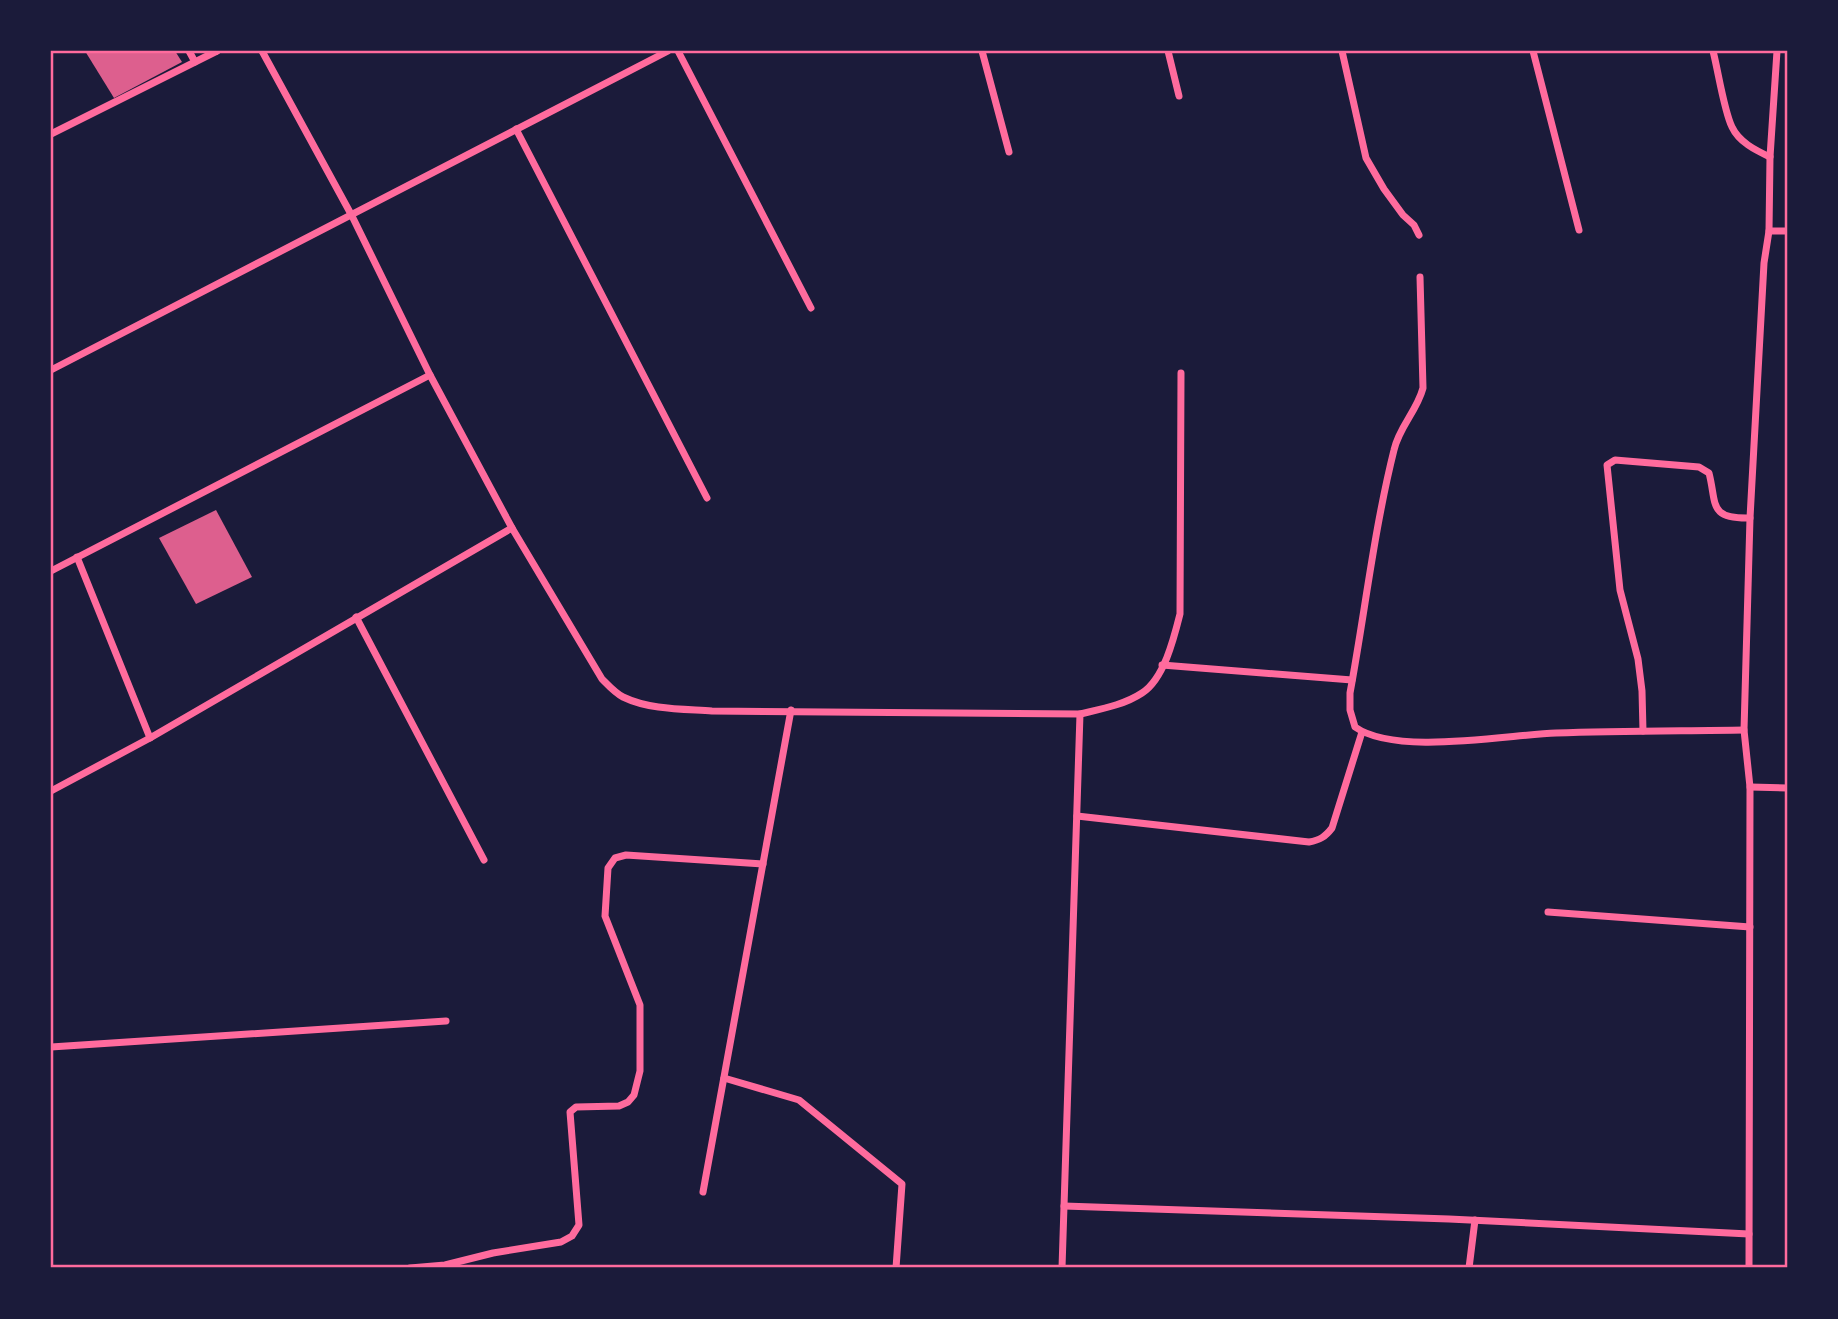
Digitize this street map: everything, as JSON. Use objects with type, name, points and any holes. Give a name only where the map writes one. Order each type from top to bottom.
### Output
[{"type":"street","points":[[189,51],[195,62]]},
{"type":"street","points":[[51,134],[217,51]]},
{"type":"street","points":[[262,51],[352,216],[430,375],[512,528],[601,679],[621,696],[674,709],[1080,714],[1126,701],[1145,691],[1157,676],[1175,636],[1180,614],[1181,373]]},
{"type":"street","points":[[51,370],[668,51]]},
{"type":"street","points":[[678,51],[811,308]]},
{"type":"street","points":[[982,51],[1009,152]]},
{"type":"street","points":[[1168,51],[1179,96]]},
{"type":"street","points":[[1342,51],[1366,158],[1384,189],[1419,235]]},
{"type":"street","points":[[1533,51],[1579,230]]},
{"type":"street","points":[[1713,51],[1731,126],[1753,149],[1770,157]]},
{"type":"street","points":[[1749,1268],[1750,787],[1744,730],[1750,518],[1764,263],[1769,231],[1770,157],[1777,51]]},
{"type":"street","points":[[516,130],[707,498]]},
{"type":"street","points":[[1769,231],[1787,231]]},
{"type":"street","points":[[1420,277],[1423,388],[1419,402],[1394,447],[1352,680],[1351,717],[1355,727],[1362,732],[1399,741],[1461,740],[1554,733],[1744,730]]},
{"type":"street","points":[[51,570],[430,375]]},
{"type":"street","points":[[1643,731],[1643,691],[1638,659],[1620,590],[1607,465],[1615,460],[1699,467],[1709,473],[1713,504],[1722,513],[1733,518],[1750,518]]},
{"type":"street","points":[[51,792],[150,738],[512,528]]},
{"type":"street","points":[[77,557],[150,738]]},
{"type":"street","points":[[356,617],[484,860]]},
{"type":"street","points":[[1162,665],[1352,680]]},
{"type":"street","points":[[703,1192],[791,710]]},
{"type":"street","points":[[1062,1268],[1080,714]]},
{"type":"street","points":[[1077,816],[1309,842],[1318,840],[1326,836],[1332,828],[1362,732]]},
{"type":"street","points":[[1750,787],[1787,788]]},
{"type":"street","points":[[410,1268],[445,1265],[493,1253],[561,1242],[572,1236],[579,1225],[570,1112],[576,1107],[619,1106],[628,1102],[634,1095],[640,1071],[640,1005],[605,916],[608,868],[615,858],[626,855],[763,864]]},
{"type":"street","points":[[1548,912],[1749,927]]},
{"type":"street","points":[[51,1048],[446,1020]]},
{"type":"street","points":[[724,1078],[799,1100],[902,1184],[896,1268]]},
{"type":"street","points":[[1064,1206],[1475,1220],[1749,1234]]},
{"type":"street","points":[[1469,1268],[1475,1220]]},
{"type":"building","points":[[85,51],[175,51],[182,62],[114,98]]},
{"type":"building","points":[[216,510],[252,577],[196,604],[159,538]]}]
